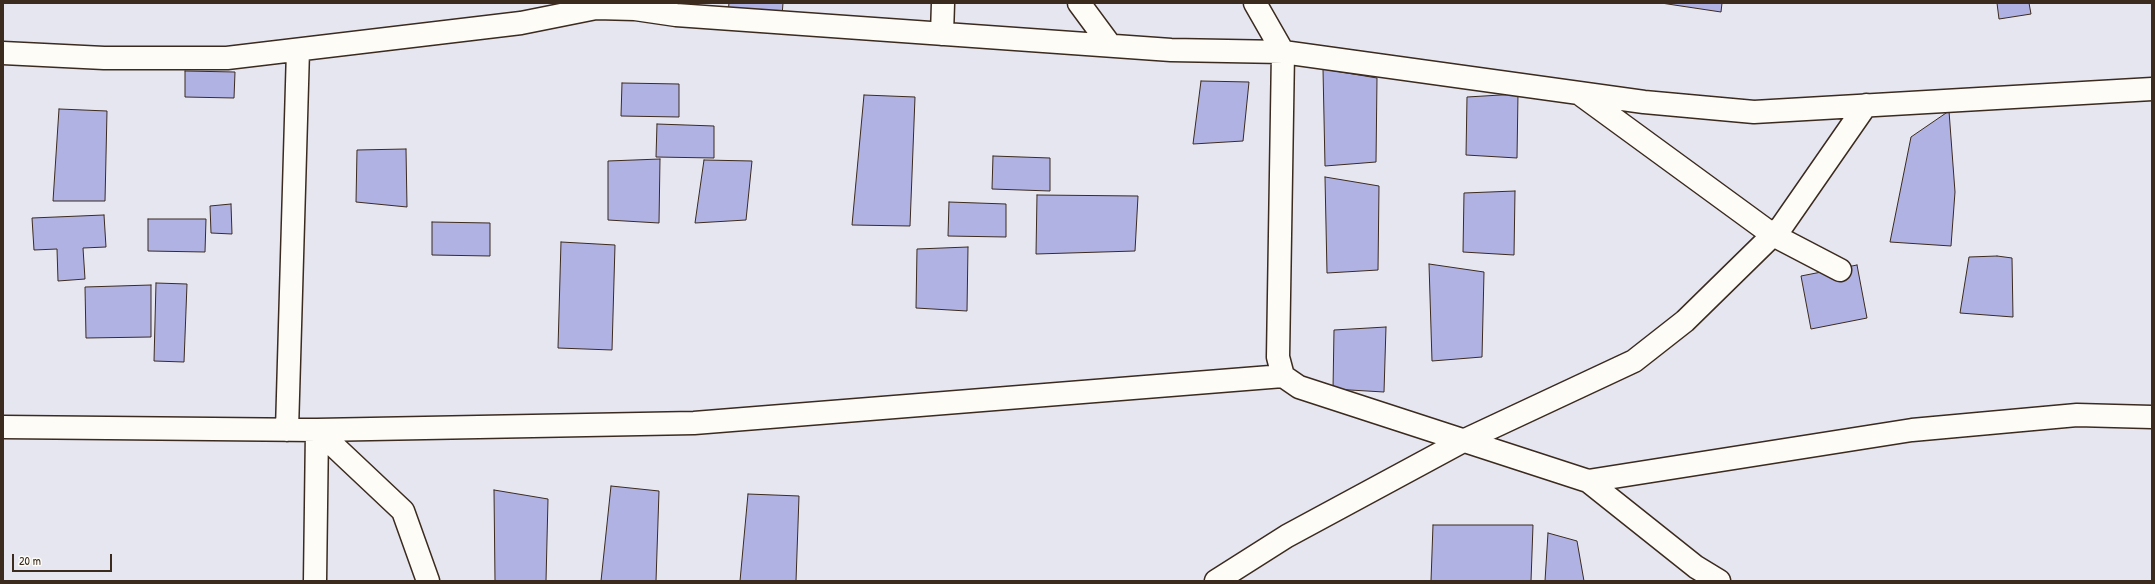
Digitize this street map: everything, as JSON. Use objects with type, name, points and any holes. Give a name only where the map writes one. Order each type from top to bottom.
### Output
[{"type":"street","points":[[942,34],[943,3]]},
{"type":"street","points":[[1079,3],[1110,45]]},
{"type":"street","points":[[1254,4],[1283,52],[1278,357],[1283,376]]},
{"type":"street","points":[[3,53],[104,58],[227,58],[521,23],[596,8],[635,9],[676,15],[1172,50],[1283,52],[1644,102],[1754,112],[2152,89]]},
{"type":"street","points":[[288,430],[298,50]]},
{"type":"street","points":[[1578,92],[1773,235],[1840,270]]},
{"type":"street","points":[[1216,581],[1287,536],[1462,441],[1634,361],[1684,321],[1782,226],[1866,105]]},
{"type":"street","points":[[3,427],[317,430],[694,423],[1283,376],[1299,387],[1588,482],[1696,568],[1719,581]]},
{"type":"street","points":[[1588,482],[1912,430],[2077,415],[2152,417]]},
{"type":"street","points":[[314,581],[317,430]]},
{"type":"street","points":[[317,430],[403,511],[428,581]]},
{"type":"building","points":[[729,3],[783,3],[782,16],[728,13]]},
{"type":"building","points":[[1661,3],[1722,3],[1721,12]]},
{"type":"building","points":[[1997,3],[2029,3],[2031,14],[1999,19]]},
{"type":"building","points":[[1323,69],[1377,78],[1376,162],[1325,166]]},
{"type":"building","points":[[185,71],[235,72],[234,98],[185,97]]},
{"type":"building","points":[[1201,81],[1249,82],[1243,141],[1193,144]]},
{"type":"building","points":[[622,83],[679,84],[679,117],[621,116]]},
{"type":"building","points":[[1518,94],[1517,158],[1466,155],[1467,97]]},
{"type":"building","points":[[864,95],[915,97],[910,226],[852,225]]},
{"type":"building","points":[[59,109],[107,111],[105,201],[53,201]]},
{"type":"building","points":[[1949,111],[1955,192],[1951,246],[1890,242],[1911,137]]},
{"type":"building","points":[[657,124],[714,126],[714,158],[656,157]]},
{"type":"building","points":[[406,149],[407,207],[356,202],[357,150]]},
{"type":"building","points":[[993,156],[1050,158],[1050,191],[992,189]]},
{"type":"building","points":[[660,159],[659,223],[608,220],[608,161]]},
{"type":"building","points":[[704,160],[752,161],[746,220],[695,223]]},
{"type":"building","points":[[1325,177],[1379,186],[1378,270],[1327,273]]},
{"type":"building","points":[[1515,191],[1514,255],[1463,252],[1464,193]]},
{"type":"building","points":[[1037,195],[1138,196],[1135,251],[1036,254]]},
{"type":"building","points":[[949,202],[1006,204],[1006,237],[948,236]]},
{"type":"building","points":[[231,204],[232,234],[211,233],[210,206]]},
{"type":"building","points":[[104,215],[106,247],[83,248],[85,279],[58,281],[57,249],[34,250],[32,218]]},
{"type":"building","points":[[148,219],[206,219],[205,252],[148,251]]},
{"type":"building","points":[[432,222],[490,223],[490,256],[432,255]]},
{"type":"building","points":[[561,242],[615,245],[612,350],[558,348]]},
{"type":"building","points":[[968,247],[967,311],[916,308],[917,249]]},
{"type":"building","points":[[1997,256],[2012,258],[2013,317],[1960,313],[1969,257]]},
{"type":"building","points":[[1429,264],[1484,272],[1482,357],[1432,361]]},
{"type":"building","points":[[1857,265],[1867,318],[1811,329],[1801,276]]},
{"type":"building","points":[[156,283],[187,284],[184,362],[154,361]]},
{"type":"building","points":[[151,285],[151,337],[86,338],[85,287]]},
{"type":"building","points":[[1386,327],[1384,392],[1333,389],[1334,330]]},
{"type":"building","points":[[611,486],[659,491],[656,581],[601,581]]},
{"type":"building","points":[[494,490],[548,499],[546,581],[495,581]]},
{"type":"building","points":[[748,494],[799,496],[796,581],[740,581]]},
{"type":"building","points":[[1433,525],[1533,525],[1531,581],[1431,581]]},
{"type":"building","points":[[1548,533],[1577,541],[1584,581],[1545,581]]}]
